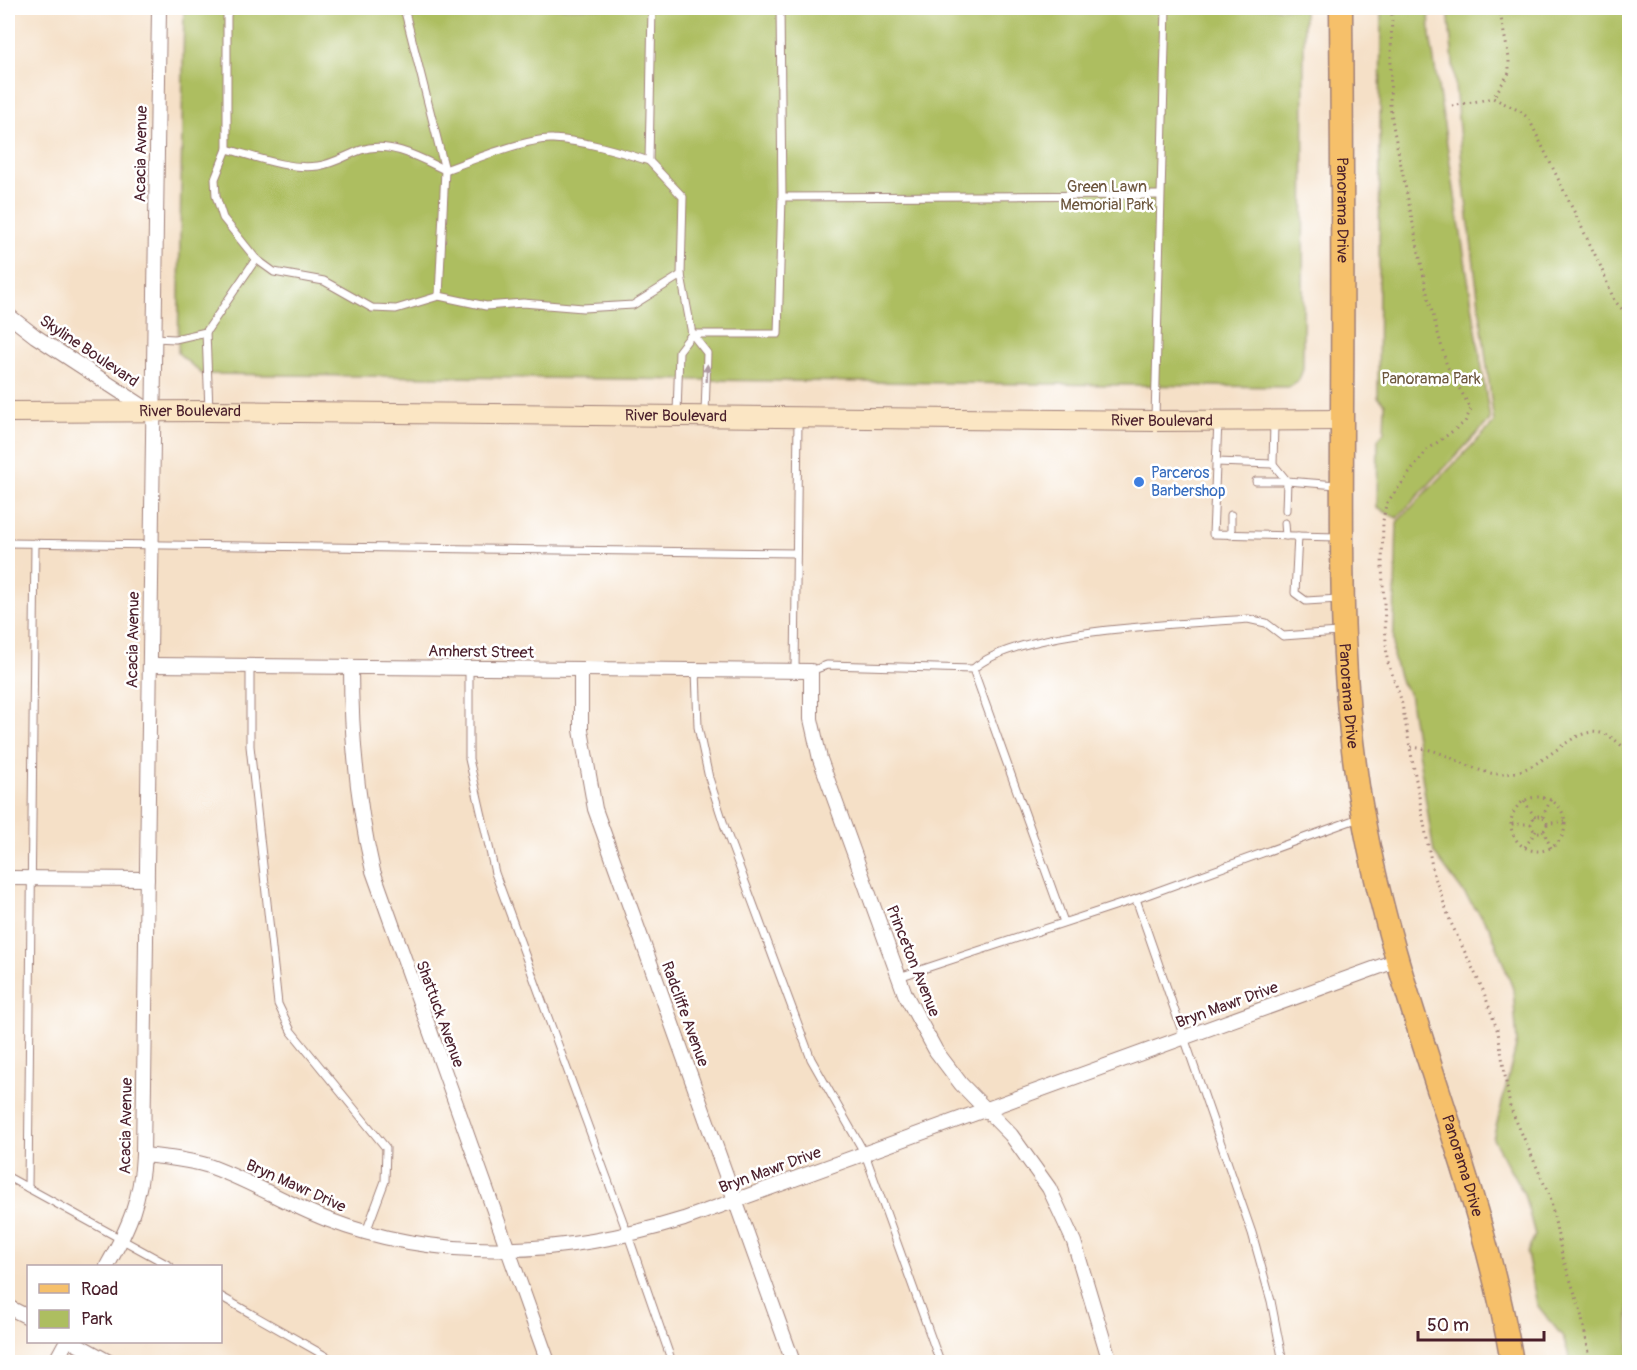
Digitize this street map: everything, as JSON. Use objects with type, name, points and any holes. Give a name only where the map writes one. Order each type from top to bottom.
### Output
[{"type":"main road","name":"Panorama Drive","points":[[1341,8],[1342,632],[1354,768],[1395,961],[1475,1199],[1491,1261],[1512,1362]]},
{"type":"main road","name":"River Boulevard","points":[[8,412],[209,411],[1155,421],[1342,420]]},
{"type":"street","name":"Acacia Avenue","points":[[108,1265],[135,1212],[143,1155],[159,8]]},
{"type":"street","name":"Skyline Boulevard","points":[[8,315],[35,336],[152,412]]},
{"type":"street","name":"Amherst Street","points":[[150,665],[811,671]]},
{"type":"street","name":"Shattuck Avenue","points":[[351,667],[351,734],[356,787],[373,871],[548,1362]]},
{"type":"street","name":"Radcliffe Avenue","points":[[581,669],[581,730],[595,809],[793,1362]]},
{"type":"street","name":"Princeton Avenue","points":[[811,671],[811,719],[817,750],[899,977],[921,1026],[936,1051],[961,1084],[1029,1158],[1065,1220],[1098,1318],[1110,1362]]},
{"type":"street","points":[[8,878],[147,879]]},
{"type":"street","name":"Bryn Mawr Drive","points":[[143,1155],[176,1158],[205,1165],[287,1203],[366,1232],[419,1243],[508,1250],[554,1248],[628,1235],[735,1201],[1395,961]]},
{"type":"street","points":[[8,1307],[27,1316]]},
{"type":"street","points":[[55,1362],[65,1343]]},
{"type":"street","points":[[76,1343],[109,1362]]},
{"type":"lane","points":[[230,8],[227,15],[227,149],[215,179],[216,196],[223,218],[256,259],[274,272],[324,281],[372,308],[396,309],[439,296],[486,306],[523,303],[584,308],[633,305],[681,275]]},
{"type":"lane","points":[[404,8],[446,170],[439,296]]},
{"type":"lane","points":[[649,161],[652,8]]},
{"type":"lane","points":[[692,334],[778,334],[782,197],[780,8]]},
{"type":"lane","points":[[1155,421],[1166,8]]},
{"type":"lane","points":[[227,149],[290,166],[318,166],[363,149],[381,147],[410,153],[446,170],[508,149],[551,138],[591,145],[649,161],[683,197],[681,275],[692,334],[708,353],[705,416]]},
{"type":"lane","points":[[782,197],[1160,195]]},
{"type":"lane","points":[[209,411],[206,332],[256,259]]},
{"type":"lane","points":[[154,338],[174,339],[206,332]]},
{"type":"lane","points":[[676,416],[679,351],[692,334]]},
{"type":"lane","points":[[795,671],[798,417]]},
{"type":"lane","points":[[1218,421],[1213,534],[1341,537]]},
{"type":"lane","points":[[1274,421],[1273,464],[1287,481],[1286,510]]},
{"type":"lane","points":[[1216,462],[1273,464]]},
{"type":"lane","points":[[1233,472],[1234,463]]},
{"type":"lane","points":[[1256,481],[1341,485]]},
{"type":"lane","points":[[1231,535],[1232,515]]},
{"type":"lane","points":[[1286,523],[1286,536]]},
{"type":"lane","points":[[1298,536],[1295,593],[1306,601],[1342,599]]},
{"type":"lane","points":[[8,543],[796,553]]},
{"type":"lane","points":[[28,1188],[35,543]]},
{"type":"lane","points":[[811,671],[827,665],[973,669],[984,659],[1048,639],[1129,628],[1248,619],[1266,623],[1283,636],[1342,632]]},
{"type":"lane","points":[[250,666],[250,746],[278,1004],[291,1031],[386,1148],[385,1181],[366,1232]]},
{"type":"lane","points":[[469,668],[469,759],[495,873],[628,1235],[672,1362]]},
{"type":"lane","points":[[973,669],[1064,922]]},
{"type":"lane","points":[[696,670],[698,727],[709,778],[726,831],[811,1059],[865,1154],[940,1362]]},
{"type":"lane","points":[[899,977],[1136,898],[1363,817]]},
{"type":"lane","points":[[1136,898],[1252,1233],[1271,1301],[1283,1362]]},
{"type":"lane","points":[[8,1177],[168,1265]]},
{"type":"lane","points":[[222,1297],[336,1362]]},
{"type":"path","points":[[1392,8],[1390,106],[1394,130],[1431,309],[1447,366],[1471,409],[1465,422],[1427,450],[1386,504],[1382,566],[1387,660],[1401,699],[1433,872],[1451,923],[1483,990],[1498,1032],[1510,1107],[1550,1197],[1562,1255],[1580,1309],[1591,1362]]},
{"type":"path","points":[[1493,98],[1509,73],[1509,58],[1499,8]]},
{"type":"path","points":[[1452,106],[1493,98],[1521,111],[1529,119],[1600,265],[1614,300],[1629,318]]},
{"type":"path","points":[[1411,747],[1433,751],[1490,774],[1506,774],[1530,768],[1570,739],[1587,731],[1601,731],[1615,738],[1629,755]]},
{"type":"path","points":[[1533,797],[1551,800],[1563,813],[1565,822],[1562,837],[1551,848],[1542,851],[1525,848],[1515,838],[1511,824],[1513,815],[1524,800],[1533,797]]},
{"type":"path","points":[[1524,800],[1535,817]]},
{"type":"path","points":[[1542,817],[1551,800]]},
{"type":"path","points":[[1535,817],[1542,817]]},
{"type":"path","points":[[1531,824],[1535,817]]},
{"type":"path","points":[[1542,817],[1546,824]]},
{"type":"path","points":[[1546,824],[1565,822]]},
{"type":"path","points":[[1511,824],[1531,824]]},
{"type":"path","points":[[1531,824],[1536,831]]},
{"type":"path","points":[[1543,830],[1546,824]]},
{"type":"path","points":[[1543,830],[1551,848]]},
{"type":"path","points":[[1525,848],[1536,831],[1543,830]]},
{"type":"green space","name":"Green Lawn Memorial Park","points":[[184,8],[1304,8],[1303,369],[1299,380],[1289,387],[202,374],[178,353]]},
{"type":"green space","name":"Panorama Park","points":[[1381,8],[1429,8],[1430,35],[1490,420],[1397,518],[1377,508],[1378,439],[1384,432],[1385,404],[1378,397]]},
{"type":"green space","points":[[1448,8],[1629,8],[1629,1362],[1571,1362],[1563,1337],[1537,1305],[1527,1253],[1535,1235],[1524,1194],[1493,1139],[1517,1042],[1513,989],[1490,928],[1434,853],[1409,693],[1401,683],[1393,656],[1397,522],[1494,423],[1464,185]]},
{"type":"place","name":"Parceros Barbershop","points":[[1139,482]]}]
